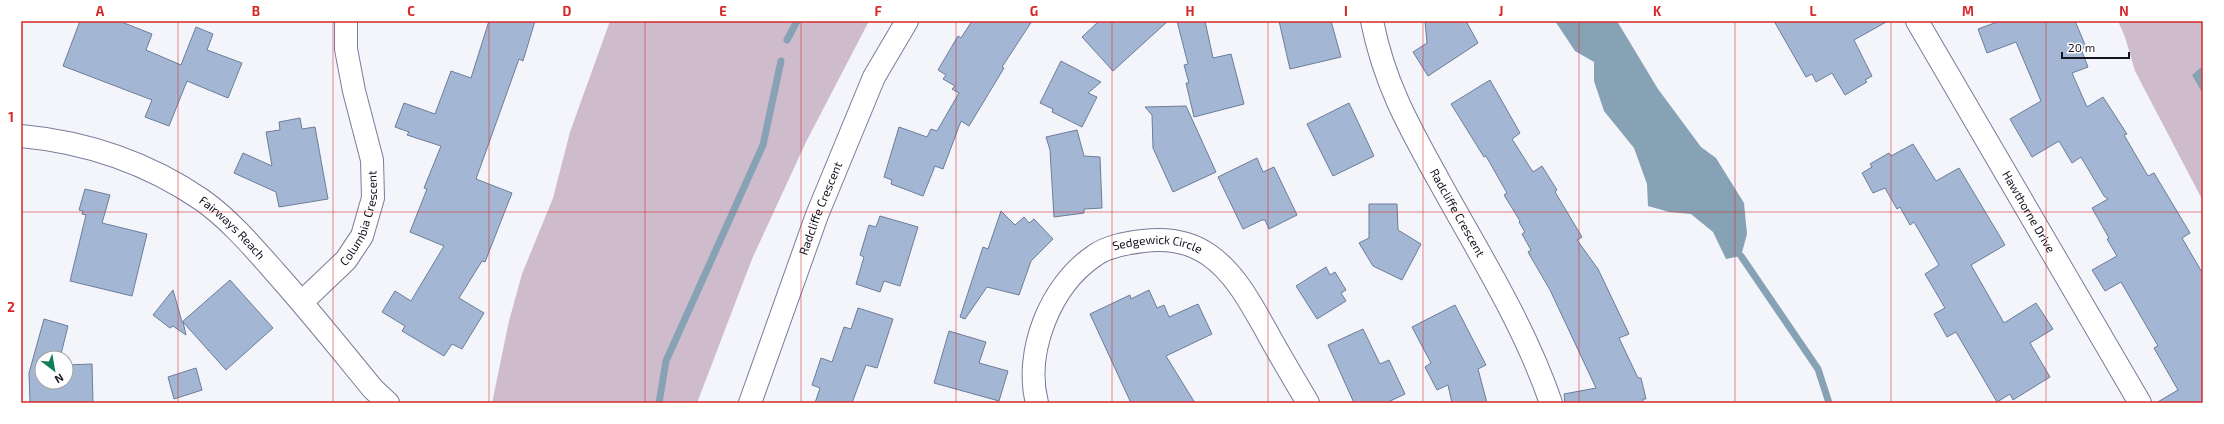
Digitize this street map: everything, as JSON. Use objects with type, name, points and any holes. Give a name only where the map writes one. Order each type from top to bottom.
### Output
[{"type":"street","name":"Columbia Crescent","points":[[302,302],[346,260],[362,236],[373,198],[372,160],[354,91],[346,48],[346,21]]},
{"type":"street","name":"Radcliffe Crescent","points":[[750,403],[817,215],[874,77],[907,21]]},
{"type":"street","name":"Radcliffe Crescent","points":[[1372,21],[1376,44],[1389,85],[1410,128],[1510,308],[1539,369],[1551,403]]},
{"type":"street","name":"Hawthorne Drive","points":[[1917,21],[2140,403]]},
{"type":"street","name":"Fairways Reach","points":[[21,136],[48,138],[108,152],[160,174],[209,206],[250,243],[302,302],[373,389],[388,403]]},
{"type":"street","name":"Sedgewick Circle","points":[[1037,403],[1032,386],[1034,351],[1048,312],[1069,279],[1094,255],[1125,243],[1160,239],[1186,243],[1208,255],[1228,270],[1246,296],[1308,403]]},
{"type":"shaded area","points":[[610,21],[869,21],[806,142],[752,259],[697,403],[492,403],[509,321],[522,274],[553,198],[570,132]]},
{"type":"shaded area","points":[[2118,21],[2203,21],[2203,201],[2135,71],[2125,37]]},
{"type":"water","points":[[1555,21],[1617,21],[1658,89],[1701,147],[1716,158],[1744,203],[1747,234],[1741,256],[1726,259],[1713,232],[1691,214],[1669,212],[1648,206],[1647,184],[1634,148],[1604,111],[1594,81],[1594,62],[1575,51]]},
{"type":"water","points":[[2203,66],[2203,94],[2192,75]]},
{"type":"building","points":[[80,21],[119,21],[152,34],[146,50],[181,65],[196,27],[213,34],[207,50],[242,63],[228,98],[187,81],[169,126],[145,117],[152,100],[63,66]]},
{"type":"building","points":[[489,21],[535,21],[523,61],[519,59],[476,179],[512,193],[485,262],[482,261],[459,298],[484,313],[462,349],[452,344],[444,356],[402,331],[405,326],[382,312],[395,291],[411,301],[444,246],[410,232],[427,189],[424,188],[441,146],[407,135],[409,132],[395,127],[404,103],[435,114],[451,71],[471,78]]},
{"type":"building","points":[[972,21],[1032,21],[1002,67],[1004,68],[969,126],[961,121],[943,169],[935,166],[923,196],[891,184],[892,180],[884,177],[899,127],[927,137],[931,129],[937,131],[959,93],[952,89],[955,86],[943,79],[946,75],[938,70],[958,36],[961,38]]},
{"type":"building","points":[[1099,21],[1168,21],[1113,71],[1082,37]]},
{"type":"building","points":[[1177,21],[1205,21],[1213,58],[1231,54],[1244,104],[1194,117],[1186,83],[1189,83],[1184,65],[1188,64]]},
{"type":"building","points":[[1279,21],[1331,21],[1341,57],[1290,69]]},
{"type":"building","points":[[1425,21],[1466,21],[1478,43],[1428,76],[1413,52],[1427,43]]},
{"type":"building","points":[[1774,21],[1888,21],[1854,40],[1872,76],[1865,80],[1867,82],[1845,95],[1832,73],[1816,82],[1812,74],[1806,77]]},
{"type":"building","points":[[2000,21],[2075,21],[2086,47],[2081,49],[2088,67],[2072,73],[2087,107],[2103,97],[2127,134],[2124,135],[2148,176],[2154,173],[2190,233],[2182,238],[2203,274],[2203,403],[2156,403],[2178,390],[2154,348],[2158,346],[2121,282],[2105,291],[2092,270],[2117,256],[2107,239],[2109,238],[2092,208],[2108,199],[2104,196],[2081,157],[2072,163],[2059,141],[2032,157],[2010,119],[2041,101],[2016,42],[1987,53],[1978,29]]},
{"type":"building","points":[[1061,61],[1101,82],[1088,93],[1097,97],[1082,127],[1052,112],[1053,109],[1040,103]]},
{"type":"building","points":[[1490,80],[1520,133],[1512,139],[1533,172],[1542,166],[1557,190],[1555,192],[1582,237],[1577,240],[1598,269],[1629,334],[1619,338],[1638,378],[1641,378],[1646,399],[1643,399],[1643,403],[1565,403],[1564,394],[1596,388],[1550,290],[1528,252],[1531,250],[1522,234],[1525,232],[1504,195],[1507,193],[1486,156],[1484,157],[1451,104]]},
{"type":"building","points":[[1349,103],[1374,156],[1333,176],[1307,124]]},
{"type":"building","points":[[1186,106],[1216,172],[1173,192],[1153,148],[1152,115],[1145,107]]},
{"type":"building","points":[[300,118],[302,129],[315,127],[328,199],[279,207],[276,192],[234,173],[243,153],[272,166],[266,132],[280,130],[279,122]]},
{"type":"building","points":[[1077,130],[1084,156],[1100,157],[1102,208],[1084,209],[1084,213],[1054,217],[1050,150],[1046,137]]},
{"type":"building","points":[[1913,144],[1936,181],[1959,168],[2005,245],[1971,265],[2004,323],[2036,303],[2053,329],[2030,343],[2050,377],[2013,400],[2010,394],[1997,402],[1956,332],[1947,337],[1934,314],[1945,308],[1925,274],[1939,265],[1914,222],[1910,225],[1900,207],[1897,209],[1885,188],[1873,193],[1862,173],[1872,167],[1870,164],[1889,153],[1891,156]]},
{"type":"building","points":[[1257,158],[1263,172],[1274,167],[1297,215],[1269,229],[1265,220],[1262,220],[1243,229],[1218,177]]},
{"type":"building","points":[[85,189],[110,195],[102,223],[147,234],[132,296],[70,281],[86,215],[82,214],[83,211],[79,210]]},
{"type":"building","points":[[1369,204],[1397,204],[1398,230],[1421,244],[1402,280],[1373,266],[1359,243],[1369,238]]},
{"type":"building","points":[[1001,211],[1015,225],[1024,217],[1029,223],[1034,219],[1053,239],[1031,261],[1019,295],[987,287],[965,319],[960,317],[983,247],[988,249]]},
{"type":"building","points":[[880,216],[918,227],[900,286],[884,281],[880,292],[856,284],[864,257],[860,255],[869,225],[876,227]]},
{"type":"building","points":[[1326,267],[1330,275],[1335,272],[1346,290],[1341,293],[1346,301],[1317,319],[1296,286]]},
{"type":"building","points":[[230,280],[273,328],[226,370],[183,322],[186,335],[173,326],[170,328],[153,315],[173,290],[182,322]]},
{"type":"building","points":[[1149,290],[1157,308],[1164,305],[1169,317],[1198,304],[1212,334],[1166,356],[1195,403],[1131,403],[1090,314],[1130,295],[1131,299]]},
{"type":"building","points":[[1455,305],[1486,365],[1478,369],[1487,403],[1452,403],[1448,385],[1437,390],[1425,367],[1431,363],[1412,327]]},
{"type":"building","points":[[858,308],[893,319],[877,368],[866,365],[852,403],[815,403],[820,388],[812,385],[821,358],[832,362],[844,327],[851,329]]},
{"type":"building","points":[[44,319],[68,326],[62,350],[35,350]]},
{"type":"building","points":[[1363,329],[1380,364],[1389,360],[1405,394],[1386,403],[1354,403],[1328,345]]},
{"type":"building","points":[[949,331],[986,342],[979,363],[1008,371],[999,401],[934,383]]},
{"type":"building","points":[[34,355],[34,390],[74,390],[74,365],[92,364],[93,403],[30,403],[29,373]]},
{"type":"building","points":[[196,368],[202,390],[174,399],[168,377]]},
{"type":"waterway","points":[[787,40],[797,21]]},
{"type":"waterway","points":[[659,403],[666,361],[763,145],[781,61]]},
{"type":"waterway","points":[[1741,256],[1818,369],[1829,403]]}]
